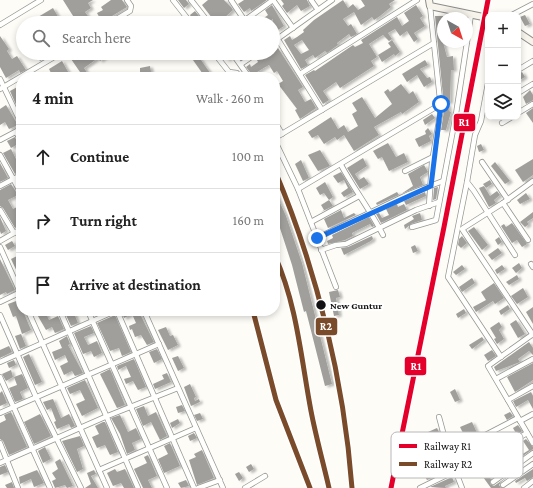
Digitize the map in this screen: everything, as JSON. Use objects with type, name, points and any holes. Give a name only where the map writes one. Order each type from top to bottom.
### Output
[{"type":"main road","points":[[430,3],[464,12]]},
{"type":"main road","points":[[473,14],[485,17]]},
{"type":"main road","points":[[521,34],[533,42]]},
{"type":"street","points":[[0,25],[41,0]]},
{"type":"street","points":[[121,16],[130,10],[131,6],[127,0]]},
{"type":"street","points":[[173,0],[186,16]]},
{"type":"street","points":[[191,0],[204,16]]},
{"type":"street","points":[[231,0],[240,16]]},
{"type":"street","points":[[251,16],[273,0],[293,28]]},
{"type":"street","points":[[311,0],[318,10]]},
{"type":"street","points":[[280,37],[332,0]]},
{"type":"street","points":[[300,74],[416,0]]},
{"type":"street","points":[[429,206],[433,157],[441,104],[430,3]]},
{"type":"street","points":[[518,12],[533,5]]},
{"type":"street","points":[[280,131],[282,134],[434,43]]},
{"type":"street","points":[[280,47],[300,74],[322,110]]},
{"type":"street","points":[[412,227],[436,220],[456,114],[466,48]]},
{"type":"street","points":[[29,72],[48,60]]},
{"type":"street","points":[[220,60],[229,72]]},
{"type":"street","points":[[238,60],[246,72]]},
{"type":"street","points":[[241,64],[247,60]]},
{"type":"street","points":[[521,68],[533,61]]},
{"type":"street","points":[[0,79],[2,88],[16,114]]},
{"type":"street","points":[[2,88],[16,80]]},
{"type":"street","points":[[521,91],[533,84]]},
{"type":"street","points":[[485,100],[475,135],[448,278],[500,357]]},
{"type":"street","points":[[298,189],[341,165],[441,104]]},
{"type":"street","points":[[521,111],[533,104]]},
{"type":"street","points":[[502,123],[507,120]]},
{"type":"street","points":[[0,140],[16,132]]},
{"type":"street","points":[[280,151],[312,222],[321,250],[336,287]]},
{"type":"street","points":[[0,155],[16,183]]},
{"type":"street","points":[[405,171],[433,157]]},
{"type":"street","points":[[482,162],[508,200]]},
{"type":"street","points":[[341,165],[359,196],[372,213],[383,235]]},
{"type":"street","points":[[0,186],[14,179]]},
{"type":"street","points":[[317,238],[443,181]]},
{"type":"street","points":[[532,440],[488,366],[533,334],[462,229],[503,204],[533,181]]},
{"type":"street","points":[[466,182],[515,254]]},
{"type":"street","points":[[312,222],[359,196]]},
{"type":"street","points":[[321,250],[336,245],[346,244],[416,210],[439,202]]},
{"type":"street","points":[[503,204],[528,240]]},
{"type":"street","points":[[0,210],[14,233],[0,241]]},
{"type":"street","points":[[0,247],[16,282]]},
{"type":"street","points":[[0,302],[16,295]]},
{"type":"street","points":[[0,315],[36,397],[81,488]]},
{"type":"street","points":[[30,316],[107,488]]},
{"type":"street","points":[[62,316],[105,417],[138,488]]},
{"type":"street","points":[[90,316],[167,488]]},
{"type":"street","points":[[0,362],[104,316]]},
{"type":"street","points":[[118,316],[194,488]]},
{"type":"street","points":[[146,316],[224,488]]},
{"type":"street","points":[[0,413],[158,344]]},
{"type":"street","points":[[496,379],[533,360]]},
{"type":"street","points":[[0,377],[50,488]]},
{"type":"street","points":[[508,400],[533,386]]},
{"type":"street","points":[[0,464],[105,417],[178,388]]},
{"type":"street","points":[[493,432],[533,414]]},
{"type":"street","points":[[440,417],[444,432]]},
{"type":"street","points":[[99,470],[196,428]]},
{"type":"street","points":[[523,435],[527,433]]},
{"type":"street","points":[[0,443],[18,488]]},
{"type":"street","points":[[523,460],[533,453]]},
{"type":"street","points":[[523,471],[533,464]]},
{"type":"street","points":[[245,488],[265,476]]},
{"type":"street","points":[[420,488],[444,478]]},
{"type":"street","points":[[458,478],[461,488]]},
{"type":"street","points":[[493,482],[499,478]]},
{"type":"street","points":[[503,485],[513,478]]},
{"type":"street","points":[[198,488],[220,480]]},
{"type":"street","points":[[524,488],[533,481]]},
{"type":"building","points":[[63,0],[93,0],[88,3],[91,8],[85,12],[88,16],[73,16]]},
{"type":"building","points":[[111,0],[122,0],[127,7],[112,16],[99,16],[97,13],[103,10],[101,7]]},
{"type":"building","points":[[178,0],[186,0],[189,4],[184,8]]},
{"type":"building","points":[[208,0],[224,0],[233,10],[226,16],[211,16],[202,5]]},
{"type":"building","points":[[244,0],[267,0],[251,11],[250,8],[244,12],[238,4]]},
{"type":"building","points":[[281,0],[307,0],[310,6],[301,11],[297,5],[287,13],[282,6],[284,4]]},
{"type":"building","points":[[343,0],[348,8],[353,4],[358,10],[365,6],[361,0],[395,0],[389,4],[391,7],[380,16],[374,20],[372,17],[361,25],[354,12],[343,19],[348,26],[351,24],[357,34],[351,37],[349,34],[327,53],[325,51],[315,58],[313,55],[305,60],[308,65],[301,69],[284,40],[290,36],[292,40],[297,37],[304,32],[303,30],[314,20]],"holes":[[[302,40],[309,50],[301,54],[294,45]]]},
{"type":"building","points":[[272,5],[278,16],[267,16],[268,15],[265,10]]},
{"type":"building","points":[[416,5],[423,16],[420,18],[425,26],[414,33],[418,39],[414,42],[407,31],[400,36],[395,29],[388,33],[392,39],[389,41],[383,35],[369,44],[377,57],[371,61],[374,66],[340,88],[336,82],[323,91],[329,100],[323,104],[305,75],[314,70],[315,71],[353,45],[355,47],[363,43],[361,40],[397,17],[402,26],[409,21],[404,13]]},
{"type":"building","points":[[53,8],[58,16],[40,16]]},
{"type":"building","points":[[195,11],[199,16],[191,16]]},
{"type":"building","points":[[525,15],[530,24],[525,26],[521,17]]},
{"type":"building","points":[[435,16],[437,16],[437,36]]},
{"type":"building","points":[[280,19],[284,26],[280,29]]},
{"type":"building","points":[[0,36],[9,49],[7,51],[12,59],[16,57],[16,60],[20,60],[26,70],[20,72],[19,70],[6,78],[0,67]]},
{"type":"building","points":[[392,40],[400,52],[382,62],[378,55],[391,47],[388,43]]},
{"type":"building","points":[[438,48],[445,48],[447,57],[453,56],[454,70],[451,70],[450,102],[445,103]]},
{"type":"building","points":[[280,51],[303,87],[298,90],[305,102],[311,99],[316,108],[300,119],[295,110],[297,109],[280,87],[280,83],[283,81],[280,76],[280,72],[273,72],[269,65],[257,72],[250,72],[246,67],[250,64],[251,67],[258,62],[257,60],[280,60]]},
{"type":"building","points":[[72,60],[95,60],[84,68],[87,72],[80,72]]},
{"type":"building","points":[[193,60],[201,60],[209,72],[201,72]]},
{"type":"building","points":[[425,60],[428,65],[420,69],[427,78],[430,77],[432,82],[424,87],[417,75],[407,82],[402,74]]},
{"type":"building","points":[[62,61],[68,72],[50,72],[49,69]]},
{"type":"building","points":[[150,66],[151,72],[140,72],[140,68]]},
{"type":"building","points":[[521,72],[525,77],[521,79]]},
{"type":"building","points":[[401,84],[409,94],[413,91],[419,102],[402,114],[401,112],[374,127],[379,135],[354,151],[344,135],[337,140],[335,137],[324,144],[318,135],[312,138],[308,132],[331,117],[338,129],[344,125],[348,132],[358,126],[352,114],[357,111],[352,103],[362,97],[375,118],[392,104],[384,92],[388,89],[390,92]]},
{"type":"building","points":[[16,88],[16,105],[10,91]]},
{"type":"building","points":[[530,90],[533,95],[533,100],[526,104],[523,97]]},
{"type":"building","points":[[445,104],[448,104],[449,111],[451,112],[446,130],[441,130]]},
{"type":"building","points":[[6,105],[16,122],[16,126],[9,129],[5,122],[0,125],[0,109]]},
{"type":"building","points":[[533,108],[533,123],[526,113]]},
{"type":"building","points":[[432,114],[435,118],[425,125],[423,120]]},
{"type":"building","points":[[428,128],[432,134],[429,136],[431,141],[419,147],[415,139],[426,134],[425,131]]},
{"type":"building","points":[[15,137],[16,145],[11,148],[7,141]]},
{"type":"building","points":[[388,143],[396,157],[404,153],[408,162],[389,171],[382,157],[378,159],[373,151]]},
{"type":"building","points":[[481,144],[484,150],[479,152],[477,146]]},
{"type":"building","points":[[11,149],[16,159],[16,174],[15,174],[3,153]]},
{"type":"building","points":[[320,150],[330,166],[318,171],[308,155]]},
{"type":"building","points":[[363,158],[367,166],[355,174],[359,180],[364,177],[369,184],[360,189],[347,168]]},
{"type":"building","points":[[533,159],[533,175],[523,182],[515,170]]},
{"type":"building","points":[[301,160],[309,178],[303,181],[295,164]]},
{"type":"building","points":[[495,162],[510,181],[505,184],[491,166]]},
{"type":"building","points":[[0,163],[8,178],[0,182]]},
{"type":"building","points":[[424,165],[428,172],[420,177],[423,185],[401,194],[413,186],[408,174]]},
{"type":"building","points":[[341,172],[353,192],[344,197],[341,193],[348,188],[344,180],[338,183],[333,176]]},
{"type":"building","points":[[490,180],[492,184],[486,188],[483,184]]},
{"type":"building","points":[[325,182],[333,197],[329,200],[324,193],[320,195],[316,188]]},
{"type":"building","points":[[11,184],[16,192],[16,196],[8,200],[13,209],[16,208],[15,228],[3,208],[0,206],[0,190]]},
{"type":"building","points":[[484,186],[490,196],[497,191],[500,195],[494,200],[496,203],[489,207],[479,188]]},
{"type":"building","points":[[438,187],[436,199],[433,200],[434,188]]},
{"type":"building","points":[[397,192],[399,195],[377,205],[376,203]]},
{"type":"building","points":[[425,192],[426,196],[406,205],[404,201]]},
{"type":"building","points":[[526,193],[530,199],[520,204],[517,200]]},
{"type":"building","points":[[329,200],[333,206],[321,212],[324,210],[321,205]]},
{"type":"building","points":[[280,203],[302,263],[332,384],[325,386],[306,311],[304,312],[292,265],[280,228]]},
{"type":"building","points":[[397,204],[398,207],[404,204],[407,210],[381,223],[376,214],[379,213],[382,218],[389,215],[386,209]]},
{"type":"building","points":[[341,210],[344,218],[354,213],[356,215],[328,228],[324,219]]},
{"type":"building","points":[[533,212],[533,218],[527,222],[529,224],[525,227],[520,222]]},
{"type":"building","points":[[420,213],[422,220],[411,224],[405,229],[404,225],[414,219],[412,216]]},
{"type":"building","points":[[0,217],[6,231],[1,234],[0,231]]},
{"type":"building","points":[[369,217],[374,226],[372,227],[370,224],[352,233],[353,236],[345,240],[328,244],[327,241],[333,238],[332,235]]},
{"type":"building","points":[[512,223],[527,244],[522,247],[517,240],[512,243],[501,226],[504,224],[506,227]]},
{"type":"building","points":[[474,227],[488,245],[482,250],[468,231]]},
{"type":"building","points":[[372,236],[373,239],[371,241],[344,255],[341,248],[348,247]]},
{"type":"building","points":[[462,236],[467,243],[461,248],[458,245],[459,239]]},
{"type":"building","points":[[499,237],[502,242],[498,245],[495,240]]},
{"type":"building","points":[[12,241],[15,246],[8,250],[5,245]]},
{"type":"building","points":[[415,245],[418,251],[413,253],[411,247]]},
{"type":"building","points":[[498,248],[502,253],[492,260],[488,255]]},
{"type":"building","points":[[16,256],[16,270],[11,259]]},
{"type":"building","points":[[0,259],[15,290],[7,294],[6,292],[0,295]]},
{"type":"building","points":[[519,263],[522,268],[516,273],[512,268]]},
{"type":"building","points":[[462,265],[465,269],[456,275],[453,272]]},
{"type":"building","points":[[502,265],[505,269],[497,274],[495,270]]},
{"type":"building","points":[[517,275],[519,279],[509,285],[506,282]]},
{"type":"building","points":[[472,278],[475,283],[462,292],[459,287]]},
{"type":"building","points":[[494,283],[504,298],[495,304],[493,301],[476,312],[473,307],[486,300],[481,292]]},
{"type":"building","points":[[523,288],[528,297],[517,304],[511,296]]},
{"type":"building","name":"New Guntur","points":[[338,290],[340,297],[336,298],[339,315],[334,316],[329,292]]},
{"type":"building","points":[[16,301],[16,316],[13,317],[8,304]]},
{"type":"building","points":[[508,305],[510,309],[501,315],[499,311]]},
{"type":"building","points":[[533,307],[533,324],[526,312]]},
{"type":"building","points":[[464,309],[466,313],[458,318],[456,314]]},
{"type":"building","points":[[16,316],[25,316],[31,330],[22,334]]},
{"type":"building","points":[[38,316],[47,316],[49,320],[58,316],[64,329],[55,333],[52,327],[46,330]]},
{"type":"building","points":[[66,316],[75,316],[78,323],[71,326]]},
{"type":"building","points":[[115,316],[131,352],[122,356],[119,348],[110,351],[97,323]]},
{"type":"building","points":[[133,316],[141,316],[154,342],[147,345],[141,335],[135,337],[129,326],[136,323]]},
{"type":"building","points":[[516,320],[525,334],[518,338],[510,324]]},
{"type":"building","points":[[499,322],[502,327],[499,330],[504,339],[497,344],[494,339],[496,338],[490,328]]},
{"type":"building","points":[[91,326],[94,333],[84,337],[88,345],[97,341],[102,353],[94,357],[91,351],[83,354],[74,333]]},
{"type":"building","points":[[166,327],[170,336],[173,335],[178,345],[168,350],[158,330]]},
{"type":"building","points":[[21,334],[26,346],[20,349],[15,336]]},
{"type":"building","points":[[67,336],[70,344],[68,345],[83,373],[75,376],[72,371],[64,375],[60,366],[68,362],[65,355],[55,360],[52,352],[62,348],[59,341]]},
{"type":"building","points":[[482,337],[484,340],[472,349],[469,345]]},
{"type":"building","points":[[529,342],[533,348],[533,355],[529,351],[518,359],[520,362],[496,371],[494,367]]},
{"type":"building","points":[[9,346],[12,352],[0,358],[0,350]]},
{"type":"building","points":[[157,349],[162,359],[154,363],[149,352]]},
{"type":"building","points":[[492,350],[496,356],[488,361],[484,355]]},
{"type":"building","points":[[29,354],[42,382],[35,385],[23,357]]},
{"type":"building","points":[[178,356],[184,368],[178,371],[172,358]]},
{"type":"building","points":[[134,359],[146,387],[138,390],[133,381],[126,384],[124,379],[131,377],[126,366],[118,370],[117,366]]},
{"type":"building","points":[[14,360],[16,365],[9,368],[7,363]]},
{"type":"building","points":[[533,363],[533,380],[515,392],[507,377]]},
{"type":"building","points":[[110,369],[125,405],[117,408],[100,374]]},
{"type":"building","points":[[11,370],[13,377],[6,381],[2,374]]},
{"type":"building","points":[[167,373],[171,382],[155,389],[153,384],[164,379],[162,375]]},
{"type":"building","points":[[22,374],[28,388],[20,392],[23,399],[15,402],[9,388],[17,385],[14,377]]},
{"type":"building","points":[[85,380],[98,408],[82,416],[76,404],[85,400],[80,390],[70,394],[67,388]]},
{"type":"building","points":[[190,384],[196,397],[194,398],[195,401],[199,399],[200,402],[191,406],[184,387]]},
{"type":"building","points":[[455,389],[460,400],[455,402],[450,392]]},
{"type":"building","points":[[2,391],[7,403],[0,406],[0,393]]},
{"type":"building","points":[[531,392],[533,396],[533,409],[528,400],[516,407],[513,401]]},
{"type":"building","points":[[53,399],[61,418],[69,414],[75,426],[71,428],[69,424],[57,429],[54,422],[56,421],[51,408],[47,410],[43,402]]},
{"type":"building","points":[[182,405],[185,411],[178,413],[176,407]]},
{"type":"building","points":[[144,406],[148,416],[156,412],[167,436],[160,440],[151,422],[143,426],[136,409]]},
{"type":"building","points":[[11,412],[27,447],[9,455],[3,441],[0,439],[0,423],[6,420],[4,415]]},
{"type":"building","points":[[510,412],[513,416],[507,420],[504,415]]},
{"type":"building","points":[[200,413],[203,419],[197,421],[194,415]]},
{"type":"building","points":[[40,414],[51,436],[34,444],[24,422]]},
{"type":"building","points":[[120,415],[128,432],[136,428],[141,439],[132,443],[135,450],[127,454],[120,434],[111,418]]},
{"type":"building","points":[[178,419],[180,423],[172,428],[170,423]]},
{"type":"building","points":[[105,422],[118,452],[110,455],[105,445],[97,448],[92,437],[99,434],[95,426]]},
{"type":"building","points":[[472,422],[477,432],[462,432],[460,427]]},
{"type":"building","points":[[518,425],[522,431],[515,432],[513,428]]},
{"type":"building","points":[[437,428],[439,432],[428,432]]},
{"type":"building","points":[[194,433],[197,438],[190,441],[188,436]]},
{"type":"building","points":[[80,436],[84,446],[77,449],[83,469],[77,472],[62,441]]},
{"type":"building","points":[[526,439],[533,449],[523,456],[523,454],[529,450],[523,441]]},
{"type":"building","points":[[170,443],[180,466],[164,473],[158,459],[168,454],[164,446]]},
{"type":"building","points":[[45,447],[51,459],[43,463],[38,451]]},
{"type":"building","points":[[202,450],[214,478],[197,485],[189,460],[196,457],[194,454]]},
{"type":"building","points":[[148,455],[157,476],[148,480],[152,488],[143,488],[134,469],[147,463],[144,457]]},
{"type":"building","points":[[60,459],[73,486],[67,488],[65,485],[55,488],[52,481],[56,479],[52,473],[58,469],[55,462]]},
{"type":"building","points":[[251,464],[254,469],[249,472],[246,467]]},
{"type":"building","points":[[5,465],[8,472],[0,475],[0,467]]},
{"type":"building","points":[[115,469],[117,472],[125,469],[134,488],[124,488],[121,483],[113,486],[107,473]]},
{"type":"building","points":[[533,469],[533,477],[527,481],[525,478],[516,483],[515,481],[520,478],[523,478],[523,476]]},
{"type":"building","points":[[37,470],[44,483],[34,487],[31,479],[20,484],[19,477]]},
{"type":"building","points":[[94,470],[96,474],[91,476],[98,488],[85,488],[91,484],[87,473]]},
{"type":"building","points":[[239,472],[243,478],[239,481],[235,474]]},
{"type":"building","points":[[450,478],[452,478],[454,482],[445,486],[446,488],[430,487]]},
{"type":"building","points":[[484,478],[490,478],[490,484],[494,486],[506,478],[499,485],[501,488],[491,488]]},
{"type":"building","points":[[186,480],[189,486],[181,488],[178,483]]},
{"type":"building","points":[[12,482],[14,488],[7,488],[5,485]]},
{"type":"rail line","name":"R1","points":[[402,432],[488,0]]},
{"type":"rail line","name":"R2","points":[[280,184],[304,247],[326,326],[342,407],[352,488]]},
{"type":"rail line","name":"R2","points":[[280,270],[298,332],[307,391],[329,488]]},
{"type":"rail line","name":"R2","points":[[254,316],[276,400],[310,488]]},
{"type":"rail line","name":"R1","points":[[391,488],[393,478]]},
{"type":"place","name":"New Guntur","points":[[321,305]]},
{"type":"route","points":[[317,238],[331,233],[409,194],[431,186],[432,162],[441,104]]}]
